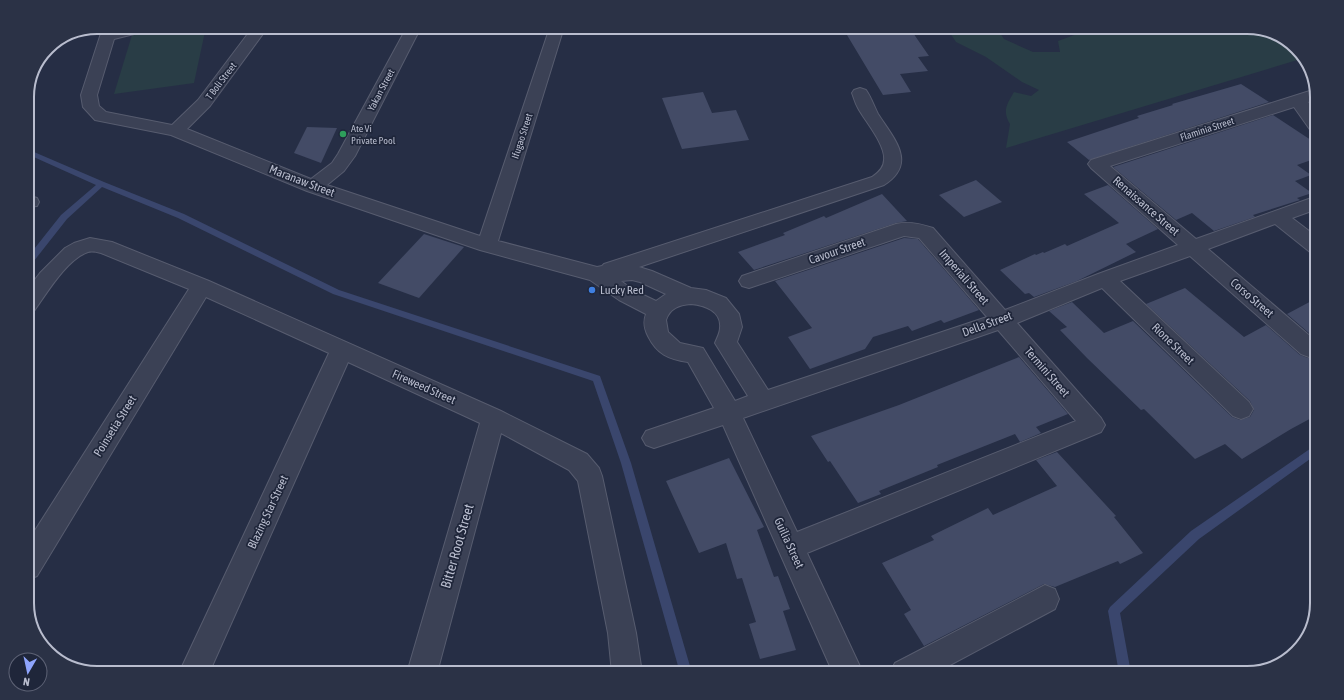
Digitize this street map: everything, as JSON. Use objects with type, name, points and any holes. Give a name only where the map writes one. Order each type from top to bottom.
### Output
[{"type":"street","name":"Maranaw Street","points":[[107,34],[88,103],[93,111],[101,116],[176,131],[313,186],[487,245],[597,274],[632,273],[645,276],[690,296]]},
{"type":"street","name":"T Boli Street","points":[[176,131],[204,104],[256,34]]},
{"type":"street","name":"Yakan Street","points":[[313,186],[338,166],[346,156],[410,34]]},
{"type":"street","name":"Ifugao Street","points":[[487,245],[555,34]]},
{"type":"street","points":[[597,274],[878,181],[883,178],[889,171],[894,158],[892,150],[865,106],[860,93]]},
{"type":"street","name":"Flaminia Street","points":[[1098,164],[1310,96]]},
{"type":"street","points":[[1298,100],[1310,117]]},
{"type":"street","name":"Renaissance Street","points":[[1098,164],[1194,248]]},
{"type":"street","name":"Della Street","points":[[654,438],[1002,320],[1105,279],[1310,205]]},
{"type":"street","points":[[1278,217],[1310,242]]},
{"type":"street","name":"Cavour Street","points":[[749,281],[903,229],[917,230],[926,234]]},
{"type":"street","name":"Imperiali Street","points":[[926,234],[1002,320]]},
{"type":"street","name":"Fireweed Street","points":[[34,296],[66,257],[76,250],[90,245],[105,247],[202,286],[493,418],[578,462],[590,476],[622,633],[626,666]]},
{"type":"street","name":"Corso Street","points":[[1194,248],[1309,348]]},
{"type":"street","name":"Maranaw Street","points":[[597,274],[626,295],[658,311],[666,303],[676,298],[690,296],[700,296],[712,300],[722,306],[729,314],[732,324],[731,334],[726,343],[763,401]]},
{"type":"street","name":"Rione Street","points":[[1105,279],[1241,409]]},
{"type":"street","name":"Poinsetia Street","points":[[34,556],[202,286]]},
{"type":"street","points":[[658,311],[654,321],[655,331],[660,340],[669,348],[681,353],[695,354],[729,412]]},
{"type":"street","name":"Termini Street","points":[[791,547],[1093,425],[1002,320]]},
{"type":"street","name":"Blazing Star Street","points":[[197,666],[342,350]]},
{"type":"street","name":"Guilia Street","points":[[729,412],[845,666]]},
{"type":"street","name":"Bitter Root Street","points":[[424,666],[493,418]]},
{"type":"street","points":[[918,666],[1045,599]]},
{"type":"shaded area","points":[[204,34],[194,83],[114,94],[132,35]]},
{"type":"shaded area","points":[[951,34],[1001,34],[1004,39],[1033,52],[1060,52],[1058,41],[1077,34],[1247,34],[1267,37],[1275,41],[1288,50],[1297,60],[1006,148],[1010,124],[1006,115],[1006,108],[1011,96],[1014,92],[1031,96],[1039,90],[1022,82],[986,57],[956,42]]},
{"type":"building","points":[[914,34],[929,56],[918,57],[928,71],[900,74],[911,92],[883,95],[847,35]]},
{"type":"building","points":[[1241,84],[1269,102],[1089,160],[1067,142],[1139,118],[1137,116],[1173,105],[1172,104]]},
{"type":"building","points":[[703,92],[712,113],[736,110],[749,140],[682,149],[662,98]]},
{"type":"building","points":[[1273,115],[1310,139],[1310,160],[1297,165],[1310,175],[1295,181],[1310,192],[1310,194],[1297,198],[1300,200],[1253,215],[1255,217],[1214,231],[1192,213],[1176,220],[1113,167]]},
{"type":"building","points":[[307,127],[337,128],[321,163],[294,153]]},
{"type":"building","points":[[976,180],[1002,202],[964,217],[939,195]]},
{"type":"building","points":[[1108,185],[1158,229],[1126,244],[1136,252],[1077,281],[1034,297],[1029,293],[1025,294],[1000,270],[1035,254],[1044,253],[1065,244],[1067,246],[1119,223],[1084,194]]},
{"type":"building","points":[[882,194],[907,221],[896,223],[754,270],[738,252],[785,235],[783,233],[824,216],[826,218]]},
{"type":"building","points":[[424,234],[464,247],[419,298],[378,283]]},
{"type":"building","points":[[904,238],[918,239],[979,310],[944,323],[941,320],[912,331],[908,326],[873,337],[865,349],[810,369],[788,337],[812,328],[775,281]]},
{"type":"building","points":[[1185,288],[1244,337],[1266,325],[1300,355],[1310,358],[1310,419],[1242,459],[1225,444],[1195,459],[1144,409],[1141,410],[1087,358],[1060,330],[1067,327],[1049,311],[1072,302],[1104,333],[1133,321],[1232,417],[1240,420],[1250,417],[1254,410],[1250,401],[1146,304]]},
{"type":"building","points":[[1310,302],[1310,334],[1287,314]]},
{"type":"building","points":[[1019,357],[1068,414],[1036,427],[1041,433],[1020,442],[1015,434],[937,465],[938,467],[879,491],[881,494],[858,503],[811,436],[899,405]]},
{"type":"building","points":[[1057,452],[1116,516],[1114,517],[1143,553],[1120,564],[1118,561],[1055,587],[1044,584],[924,646],[904,614],[911,610],[882,563],[934,540],[931,536],[988,508],[993,515],[1057,486],[1036,460]]},
{"type":"building","points":[[729,458],[764,527],[757,530],[774,577],[778,576],[790,609],[783,611],[796,650],[760,659],[749,624],[756,622],[742,578],[737,579],[726,543],[699,553],[666,481]]},
{"type":"waterway","points":[[34,154],[101,184]]},
{"type":"waterway","points":[[34,255],[64,217],[101,184]]},
{"type":"waterway","points":[[101,184],[181,216],[336,292],[597,379],[626,463],[684,666]]},
{"type":"waterway","points":[[1124,666],[1114,611],[1195,535],[1310,453]]},
{"type":"place","name":"Ate Vi Private Pool","points":[[343,134]]},
{"type":"place","name":"Lucky Red","points":[[592,290]]}]
